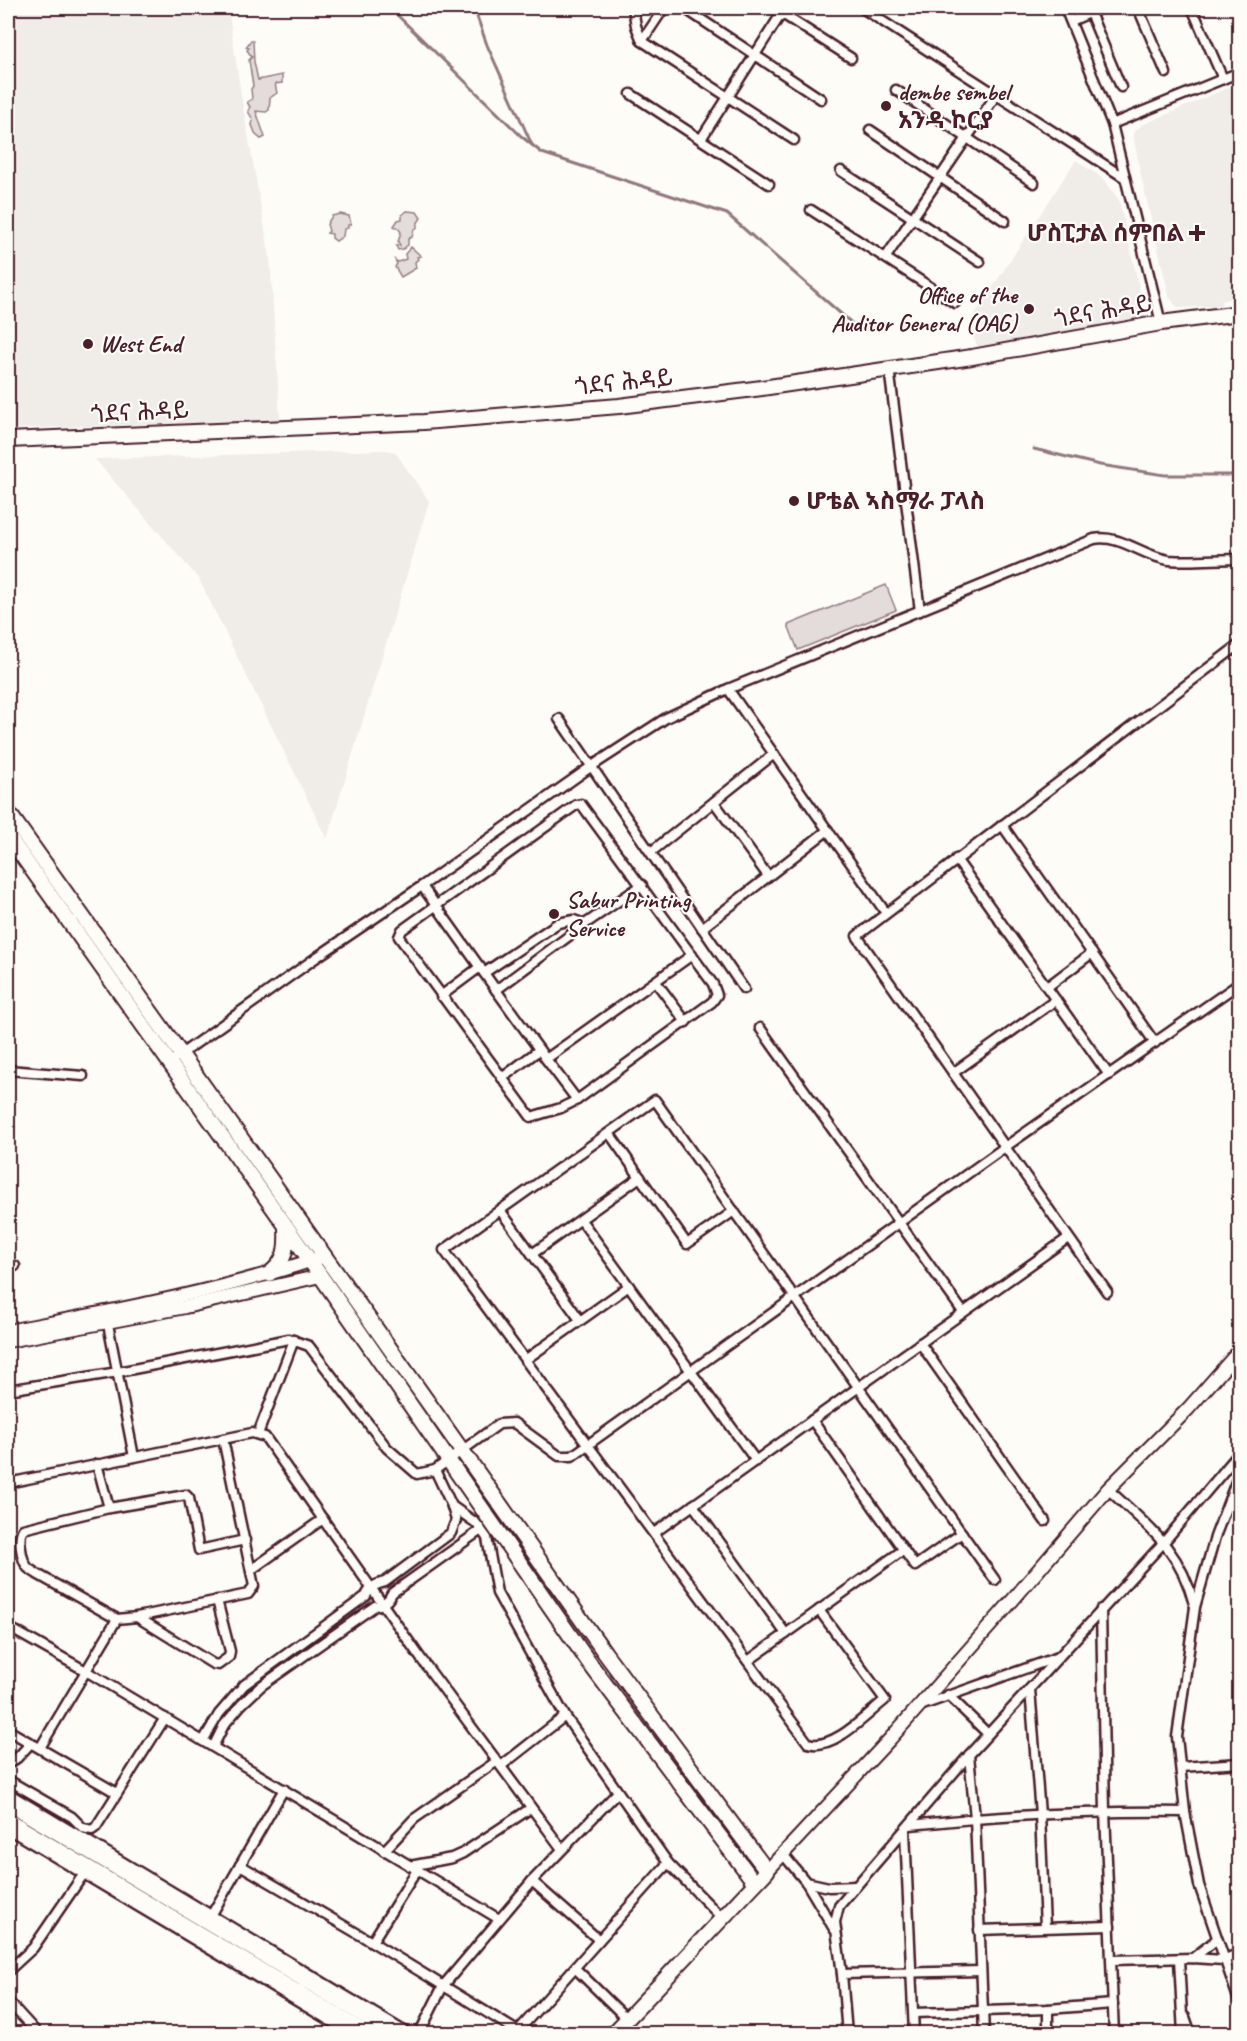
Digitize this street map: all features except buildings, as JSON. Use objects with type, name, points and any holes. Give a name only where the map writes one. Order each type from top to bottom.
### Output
[{"type":"main road","name":"ጎደና ሕዳይ","points":[[8,440],[311,428],[517,416],[619,406],[972,357],[1161,323],[1239,313]]},
{"type":"main road","points":[[8,812],[182,1054],[605,1653],[767,1870],[613,2034]]},
{"type":"main road","points":[[8,836],[286,1226],[590,1664],[754,1884]]},
{"type":"main road","points":[[269,1274],[283,1262],[286,1253],[286,1226]]},
{"type":"street","points":[[633,8],[636,26],[642,41],[794,140]]},
{"type":"street","points":[[642,41],[664,8]]},
{"type":"street","points":[[684,8],[821,99]]},
{"type":"street","points":[[862,8],[1125,178]]},
{"type":"street","points":[[1065,8],[1112,124],[1161,323]]},
{"type":"street","points":[[1071,21],[1089,10],[1101,8]]},
{"type":"street","points":[[1138,8],[1166,73]]},
{"type":"street","points":[[1192,8],[1224,79]]},
{"type":"street","points":[[701,139],[780,9],[851,58]]},
{"type":"street","points":[[1089,10],[1121,87]]},
{"type":"street","points":[[1112,124],[1239,72]]},
{"type":"street","points":[[896,90],[1034,183]]},
{"type":"street","points":[[632,94],[769,184]]},
{"type":"street","points":[[886,257],[996,95]]},
{"type":"street","points":[[870,130],[1005,221]]},
{"type":"street","points":[[841,171],[980,262]]},
{"type":"street","points":[[811,210],[955,303]]},
{"type":"street","points":[[889,368],[920,611]]},
{"type":"street","points":[[170,1063],[317,957],[592,766],[672,715],[728,689],[1094,539],[1102,538],[1123,543],[1150,555],[1171,560],[1239,559]]},
{"type":"street","points":[[1107,1292],[857,936],[1239,644]]},
{"type":"street","points":[[728,689],[886,912]]},
{"type":"street","points":[[559,719],[744,989]]},
{"type":"street","points":[[651,852],[774,754]]},
{"type":"street","points":[[714,802],[768,876]]},
{"type":"street","points":[[579,804],[584,806],[642,885],[713,984],[717,995],[712,1002],[686,1022],[577,1100],[561,1108],[531,1117],[399,937],[402,930],[436,905],[579,804]]},
{"type":"street","points":[[1002,825],[1155,1043]]},
{"type":"street","points":[[702,928],[828,830]]},
{"type":"street","points":[[956,859],[1109,1075]]},
{"type":"street","points":[[496,990],[642,885]]},
{"type":"street","points":[[422,886],[577,1100]]},
{"type":"street","points":[[441,996],[558,923],[574,920],[585,924]]},
{"type":"street","points":[[1047,987],[1092,953]]},
{"type":"street","points":[[546,1059],[692,955]]},
{"type":"street","points":[[656,982],[686,1022]]},
{"type":"street","points":[[8,1390],[118,1372],[289,1339],[309,1346],[387,1448],[417,1474],[435,1470],[499,1424],[514,1423],[559,1456],[572,1456],[1239,983]]},
{"type":"street","points":[[953,1073],[1056,1000]]},
{"type":"street","points":[[760,1028],[963,1312]]},
{"type":"street","points":[[502,1078],[539,1050]]},
{"type":"street","points":[[8,1070],[83,1076]]},
{"type":"street","points":[[819,1610],[885,1700],[838,1738],[823,1744],[808,1743],[444,1250],[655,1100],[995,1580]]},
{"type":"street","points":[[609,1133],[687,1244],[734,1211]]},
{"type":"street","points":[[532,1254],[640,1177]]},
{"type":"street","points":[[500,1210],[580,1320]]},
{"type":"street","points":[[581,1220],[756,1461]]},
{"type":"street","points":[[654,1533],[1068,1238]]},
{"type":"street","points":[[8,1341],[269,1274],[324,1257]]},
{"type":"street","points":[[8,1330],[185,1307],[320,1276]]},
{"type":"street","points":[[525,1360],[629,1286]]},
{"type":"street","points":[[107,1317],[134,1457]]},
{"type":"street","points":[[258,1434],[294,1340]]},
{"type":"street","points":[[920,1343],[1045,1521]]},
{"type":"street","points":[[767,1870],[920,1706],[1108,1489],[1188,1409],[1239,1350]]},
{"type":"street","points":[[812,1420],[915,1566],[962,1533]]},
{"type":"street","points":[[8,1483],[223,1438],[258,1434],[265,1437],[382,1603],[562,1849]]},
{"type":"street","points":[[223,1438],[245,1540],[254,1586],[248,1594],[117,1619],[28,1568],[24,1560],[20,1534],[23,1529],[109,1508],[186,1495],[189,1498],[199,1550],[245,1540]]},
{"type":"street","points":[[846,2034],[842,1974],[835,1922],[839,1906],[969,1755],[1101,1608],[1164,1542],[1239,1452]]},
{"type":"street","points":[[97,1464],[109,1508]]},
{"type":"street","points":[[203,1741],[219,1714],[244,1685],[366,1596],[378,1583],[385,1582],[451,1533],[456,1520],[435,1470]]},
{"type":"street","points":[[1239,1472],[1206,1565],[1195,1607],[1177,1737],[1185,1812],[1199,1885],[1239,2004]]},
{"type":"street","points":[[1108,1489],[1164,1542],[1179,1563],[1190,1587],[1195,1607]]},
{"type":"street","points":[[452,1506],[476,1523],[487,1538],[497,1593],[565,1716],[668,1863],[722,1918]]},
{"type":"street","points":[[693,1506],[786,1634]]},
{"type":"street","points":[[251,1570],[323,1519]]},
{"type":"street","points":[[213,1747],[224,1725],[261,1686],[382,1603],[392,1593],[481,1530]]},
{"type":"street","points":[[748,1661],[903,1550]]},
{"type":"street","points":[[137,1617],[218,1665],[229,1657],[230,1651],[218,1600]]},
{"type":"street","points":[[1101,1608],[1114,2034]]},
{"type":"street","points":[[40,1748],[117,1619]]},
{"type":"street","points":[[8,1627],[86,1671],[499,1919]]},
{"type":"street","points":[[920,1706],[1059,1656]]},
{"type":"street","points":[[1030,1689],[1040,1814],[1045,1927]]},
{"type":"street","points":[[948,1695],[988,1734]]},
{"type":"street","points":[[384,1851],[414,1819],[499,1764],[565,1716]]},
{"type":"street","points":[[8,1780],[72,1817],[88,1831],[96,1827],[165,1718]]},
{"type":"street","points":[[8,1730],[117,1793]]},
{"type":"street","points":[[8,1764],[31,1743]]},
{"type":"street","points":[[969,1755],[975,1818],[984,2034]]},
{"type":"street","points":[[1181,1767],[1239,1763]]},
{"type":"street","points":[[212,1914],[284,1789]]},
{"type":"street","points":[[419,2034],[443,1986],[532,1881],[618,1792]]},
{"type":"street","points":[[8,1794],[409,2034]]},
{"type":"street","points":[[8,1804],[393,2034]]},
{"type":"street","points":[[372,1942],[414,1868],[463,1853],[531,1808]]},
{"type":"street","points":[[908,1828],[975,1818],[1040,1814],[1106,1811],[1185,1812]]},
{"type":"street","points":[[8,1819],[370,2034]]},
{"type":"street","points":[[908,1828],[914,2034]]},
{"type":"street","points":[[8,1829],[352,2034]]},
{"type":"street","points":[[782,1853],[806,1881],[836,1933]]},
{"type":"street","points":[[240,1865],[520,2032],[668,1863]]},
{"type":"street","points":[[8,1971],[33,1948],[83,1875]]},
{"type":"street","points":[[532,1881],[599,1940]]},
{"type":"street","points":[[806,1881],[829,1887],[856,1886]]},
{"type":"street","points":[[979,1930],[1110,1926]]},
{"type":"street","points":[[1193,1958],[1217,1940]]},
{"type":"street","points":[[1112,1960],[1193,1958],[1223,1960],[1239,1953]]},
{"type":"street","points":[[1179,1959],[1183,2034]]},
{"type":"street","points":[[574,1968],[627,2019]]},
{"type":"street","points":[[842,1974],[981,1971]]},
{"type":"street","points":[[8,2001],[38,2034]]},
{"type":"street","points":[[914,2013],[1113,2004]]},
{"type":"street","points":[[1048,2008],[1048,2034]]},
{"type":"street","points":[[1182,2010],[1191,2034]]},
{"type":"shaded area","points":[[8,8],[228,8],[270,258],[280,419],[8,429]]},
{"type":"shaded area","points":[[251,40],[258,80],[282,75],[282,83],[275,84],[277,93],[270,98],[269,110],[256,111],[265,137],[261,139],[256,135],[252,125],[253,120],[248,111],[250,107],[247,102],[252,99],[253,86],[249,60],[252,57],[247,50],[249,48],[246,47]]},
{"type":"shaded area","name":"ሆስፒታል ሰምበል","points":[[1239,83],[1239,296],[1222,301],[1221,305],[1181,308],[1176,306],[1169,296],[1133,133],[1142,125]]},
{"type":"shaded area","points":[[1076,160],[1102,178],[1119,200],[1146,317],[980,352],[968,325]]},
{"type":"shaded area","points":[[407,211],[417,212],[421,218],[412,237],[408,239],[408,245],[398,250],[396,246],[400,245],[398,242],[401,232],[394,226]]},
{"type":"shaded area","points":[[340,214],[349,216],[351,224],[344,229],[343,236],[336,241],[332,238],[332,234],[327,233],[329,231],[327,224],[332,216]]},
{"type":"shaded area","points":[[411,247],[421,256],[417,257],[416,268],[401,277],[395,267],[397,264],[395,260],[398,262],[406,259],[405,254]]},
{"type":"shaded area","points":[[385,450],[395,452],[429,501],[327,839],[199,579],[95,459]]},
{"type":"shaded area","points":[[886,585],[896,610],[798,650],[788,625]]},
{"type":"waterway","points":[[390,8],[521,136],[542,153],[727,214],[856,327]]},
{"type":"waterway","points":[[474,8],[487,45],[532,145]]},
{"type":"waterway","points":[[1034,449],[1100,465],[1165,475],[1240,475]]},
{"type":"place","name":"dembe sembel አንዳ ኮርያ","points":[[886,106]]},
{"type":"place","name":"ሆስፒታል ሰምበል","points":[[1197,233]]},
{"type":"place","name":"Office of the Auditor General (OAG)","points":[[1029,309]]},
{"type":"place","name":"West End","points":[[88,344]]},
{"type":"place","name":"ሆቴል ኣስማራ ፓላስ","points":[[794,501]]},
{"type":"place","name":"Sabur Printing Service","points":[[554,914]]}]
